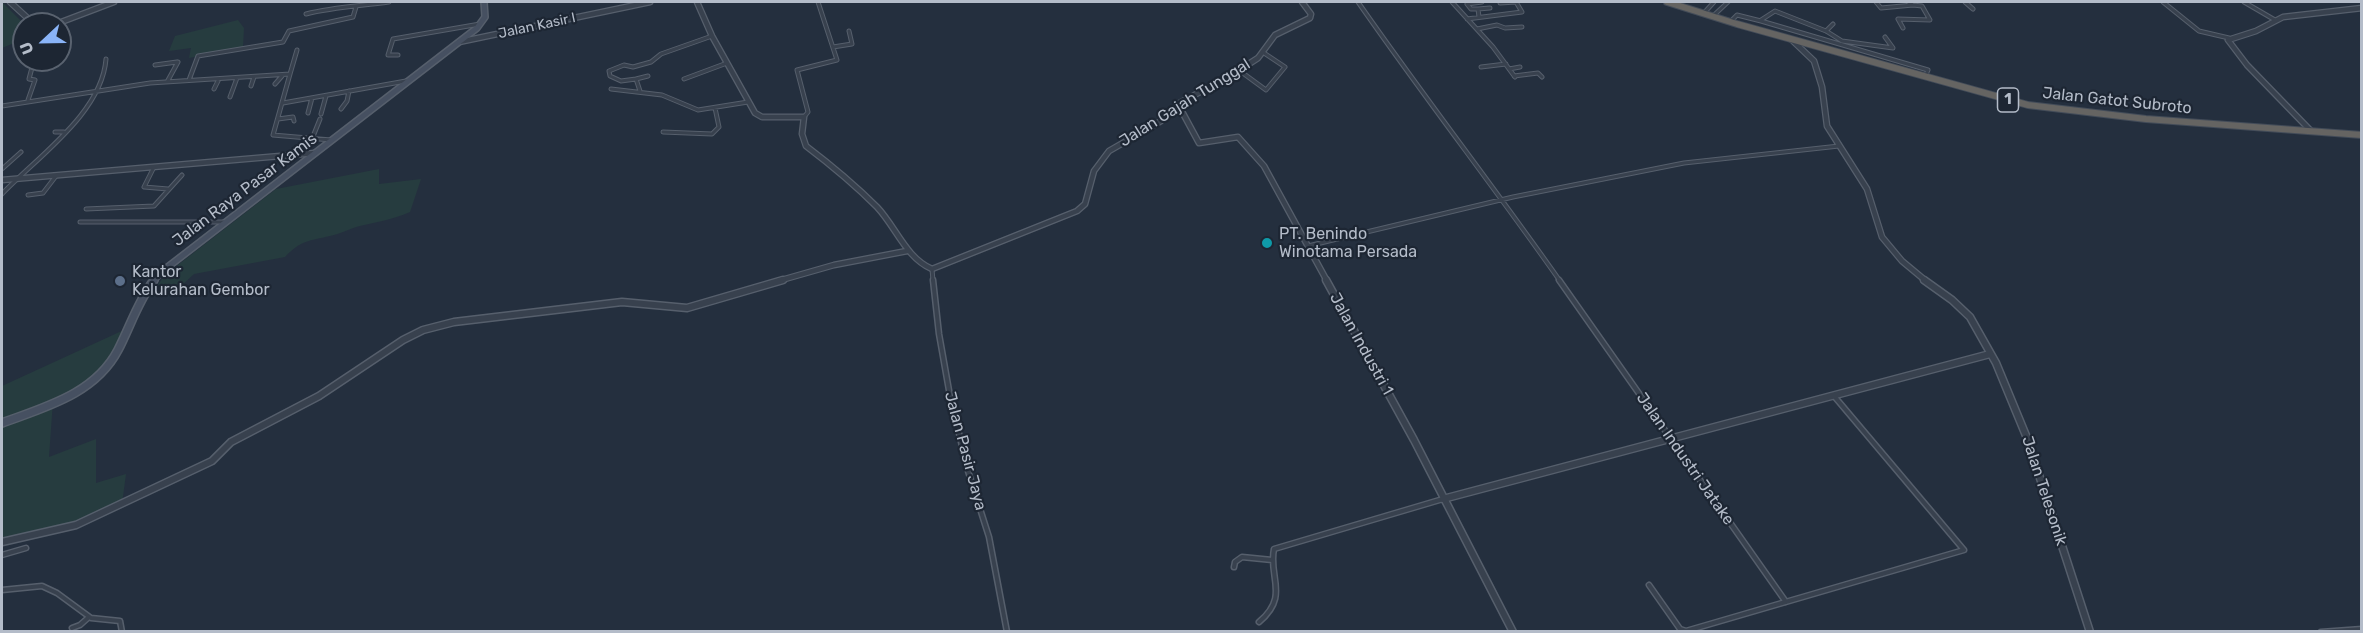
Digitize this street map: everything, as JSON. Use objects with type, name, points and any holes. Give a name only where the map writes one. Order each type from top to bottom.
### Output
[{"type":"highway","name":"Jalan Gatot Subroto","points":[[1668,2],[1730,22],[2010,101],[2062,110],[2146,119],[2361,135]]},
{"type":"main road","points":[[481,24],[485,16],[484,2]]},
{"type":"main road","name":"Jalan Raya Pasar Kamis","points":[[2,423],[64,398],[95,379],[113,358],[133,314],[152,282],[224,222],[481,24]]},
{"type":"street","points":[[72,18],[114,2]]},
{"type":"street","points":[[335,2],[335,7]]},
{"type":"street","points":[[189,80],[198,56],[281,43],[287,38],[289,31],[352,17],[361,2]]},
{"type":"street","points":[[306,14],[335,7],[358,7],[390,2]]},
{"type":"street","name":"Jalan Kasir I","points":[[459,42],[650,2]]},
{"type":"street","points":[[697,2],[712,36],[748,102],[759,116],[804,117]]},
{"type":"street","points":[[818,2],[837,60],[797,70],[808,112],[804,117],[802,134],[806,146],[882,213],[894,226],[907,251],[932,269]]},
{"type":"street","name":"Jalan Gajah Tunggal","points":[[932,269],[1077,211],[1085,204],[1094,171],[1109,151],[1240,70],[1264,53],[1275,35],[1310,18],[1311,14],[1302,2]]},
{"type":"street","name":"Jalan Industri Jatake","points":[[1358,2],[1428,104],[1502,199],[1786,602]]},
{"type":"street","points":[[1452,2],[1488,42],[1514,76],[1538,73],[1542,77]]},
{"type":"street","points":[[1482,2],[1467,4],[1471,9],[1490,8]]},
{"type":"street","points":[[1467,19],[1522,12],[1515,2],[1500,3]]},
{"type":"street","points":[[1703,14],[1714,2]]},
{"type":"street","points":[[1713,17],[1728,2]]},
{"type":"street","points":[[1876,2],[1882,9],[1922,6],[1930,20],[1898,19],[1903,28]]},
{"type":"street","points":[[1908,2],[1913,5]]},
{"type":"street","points":[[1965,2],[1973,9]]},
{"type":"street","points":[[2163,2],[2200,31],[2229,38],[2256,32],[2275,20],[2296,14],[2361,8]]},
{"type":"street","points":[[2244,2],[2275,20]]},
{"type":"street","points":[[1478,9],[1479,17]]},
{"type":"street","points":[[1761,21],[1775,11],[1826,31],[1842,41],[1893,48],[1885,37]]},
{"type":"street","points":[[1730,22],[1737,15],[1761,21],[1928,70],[1925,77]]},
{"type":"street","points":[[398,55],[388,55],[393,39],[481,24]]},
{"type":"street","points":[[1826,31],[1833,24]]},
{"type":"street","points":[[1476,29],[1497,25],[1504,28],[1522,27]]},
{"type":"street","points":[[833,47],[852,44],[849,31]]},
{"type":"street","points":[[1785,37],[1791,31]]},
{"type":"street","points":[[648,76],[616,80],[610,76],[609,71],[624,65],[633,67],[651,62],[661,54],[712,36]]},
{"type":"street","points":[[2229,38],[2228,40],[2247,65],[2311,131]]},
{"type":"street","name":"Jalan Telesonik","points":[[1792,39],[1815,64],[1822,87],[1825,120],[1872,199],[1877,225],[1883,238],[1906,265],[1970,317],[1990,354],[2027,440],[2090,632]]},
{"type":"street","points":[[1480,44],[1488,42]]},
{"type":"street","points":[[297,50],[273,135],[332,140]]},
{"type":"street","points":[[1240,70],[1266,90],[1285,68],[1264,53]]},
{"type":"street","points":[[2,194],[13,180],[65,132],[98,91],[106,72],[106,59]]},
{"type":"street","points":[[155,65],[178,62],[167,82]]},
{"type":"street","points":[[684,79],[727,63]]},
{"type":"street","points":[[1481,67],[1506,64]]},
{"type":"street","points":[[1509,69],[1520,67]]},
{"type":"street","points":[[28,100],[35,80],[29,80],[31,72]]},
{"type":"street","points":[[2,106],[28,100],[52,99],[167,82],[290,74]]},
{"type":"street","points":[[275,84],[282,75]]},
{"type":"street","points":[[251,86],[254,77]]},
{"type":"street","points":[[230,97],[237,78]]},
{"type":"street","points":[[636,79],[640,91]]},
{"type":"street","points":[[210,85],[216,80]]},
{"type":"street","points":[[214,88],[216,80]]},
{"type":"street","points":[[283,103],[409,81]]},
{"type":"street","points":[[611,90],[640,91],[667,96],[698,110],[748,102]]},
{"type":"street","points":[[341,109],[347,101],[349,91]]},
{"type":"street","points":[[312,139],[326,96]]},
{"type":"street","points":[[308,113],[312,98]]},
{"type":"street","name":"Jalan Industri 1","points":[[1179,106],[1198,143],[1236,136],[1264,166],[1414,440],[1443,500],[1514,632]]},
{"type":"street","points":[[663,132],[712,134],[719,127],[715,108]]},
{"type":"street","points":[[278,119],[293,117],[294,121]]},
{"type":"street","points":[[55,132],[65,132]]},
{"type":"street","points":[[1308,246],[1502,199],[1684,163],[1839,146]]},
{"type":"street","points":[[2,169],[21,152]]},
{"type":"street","points":[[2,180],[315,153]]},
{"type":"street","points":[[154,166],[144,187],[168,189]]},
{"type":"street","points":[[86,210],[152,207],[182,175]]},
{"type":"street","points":[[28,195],[43,193],[56,176]]},
{"type":"street","points":[[80,222],[224,222]]},
{"type":"street","points":[[2,542],[76,525],[152,491],[212,461],[231,442],[319,396],[403,340],[433,327],[453,322],[622,302],[687,308],[834,265],[907,251]]},
{"type":"street","name":"Jalan Pasir Jaya","points":[[932,269],[939,334],[950,396],[968,471],[989,537],[1007,632]]},
{"type":"street","points":[[1259,622],[1271,611],[1274,600],[1276,579],[1272,560],[1274,549],[1278,546],[1990,354]]},
{"type":"street","points":[[1649,585],[1680,629],[1684,631],[1964,550],[1833,395]]},
{"type":"street","points":[[2,555],[26,548]]},
{"type":"street","points":[[1234,567],[1235,562],[1242,557],[1272,560]]},
{"type":"street","points":[[2,590],[31,585],[52,588],[89,617],[120,621],[122,632]]},
{"type":"street","points":[[72,628],[80,625],[89,617]]},
{"type":"street","points":[[2321,632],[2361,629]]},
{"type":"green space","points":[[2,2],[12,12],[12,44],[2,48]]},
{"type":"green space","points":[[238,20],[244,28],[243,48],[189,58],[191,48],[169,51],[175,36]]},
{"type":"green space","points":[[379,169],[379,184],[421,179],[410,212],[306,242],[285,257],[194,274],[178,289],[176,295],[149,297],[165,275],[276,189]]},
{"type":"green space","points":[[126,329],[95,383],[53,401],[49,457],[96,439],[96,483],[126,474],[122,504],[85,521],[2,540],[2,386]]},
{"type":"place","name":"PT. Benindo Winotama Persada","points":[[1267,243]]},
{"type":"place","name":"Kantor Kelurahan Gembor","points":[[120,281]]}]
